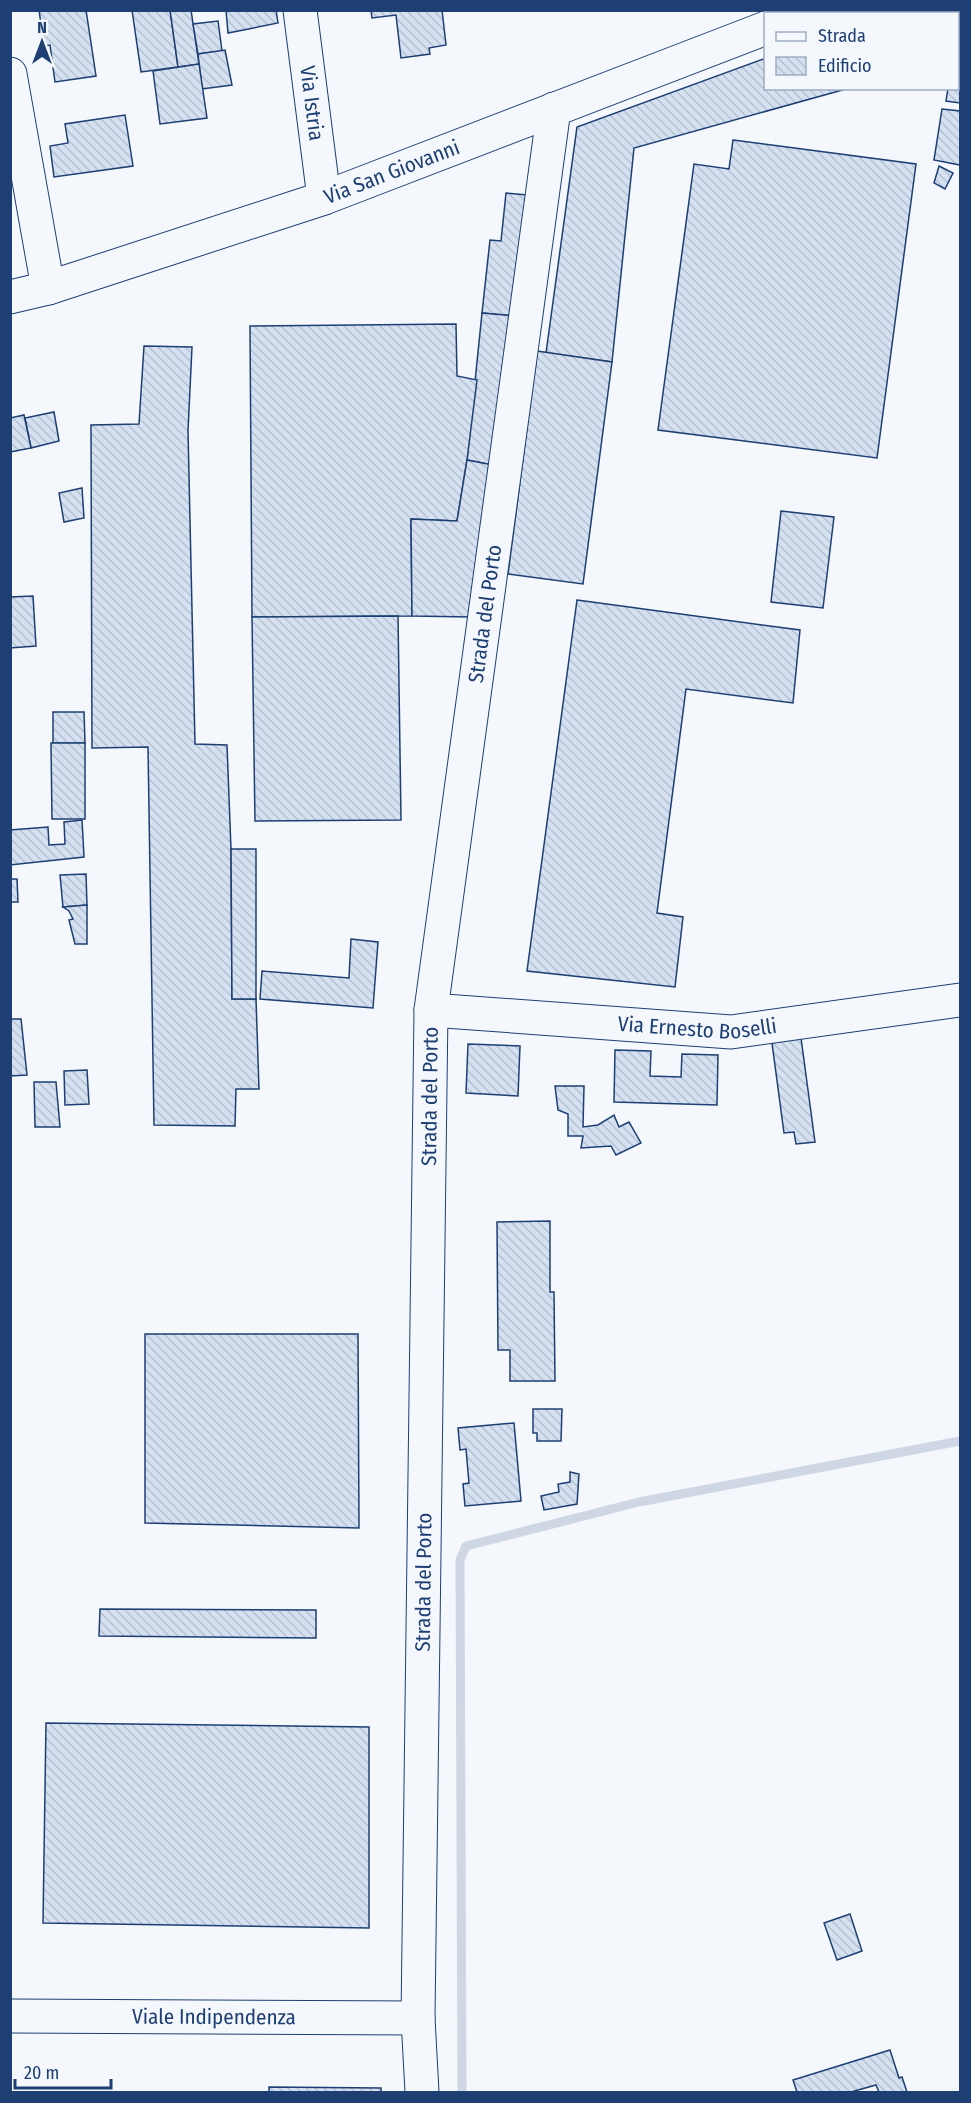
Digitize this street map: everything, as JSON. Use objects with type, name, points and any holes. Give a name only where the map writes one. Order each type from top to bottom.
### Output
[{"type":"street","name":"Via Istria","points":[[300,10],[324,198]]},
{"type":"street","name":"Via San Giovanni","points":[[10,297],[48,288],[324,198],[764,28]]},
{"type":"street","points":[[10,74],[48,288]]},
{"type":"street","name":"Strada del Porto","points":[[422,2092],[418,2018],[431,1010],[554,108]]},
{"type":"street","name":"Via Ernesto Boselli","points":[[431,1010],[731,1032],[960,1000]]},
{"type":"street","name":"Viale Indipendenza","points":[[10,2016],[418,2018]]},
{"type":"building","points":[[39,10],[86,10],[96,76],[55,82],[50,45],[44,46]]},
{"type":"building","points":[[132,10],[170,10],[178,67],[141,72]]},
{"type":"building","points":[[170,10],[191,10],[199,64],[178,67]]},
{"type":"building","points":[[226,10],[276,10],[278,23],[228,33]]},
{"type":"building","points":[[371,10],[442,10],[446,45],[429,48],[430,54],[401,58],[396,15],[372,18]]},
{"type":"building","points":[[218,21],[222,51],[198,54],[193,24]]},
{"type":"building","points":[[960,44],[960,103],[946,101],[948,90],[959,90]]},
{"type":"building","points":[[225,50],[232,85],[202,89],[198,54]]},
{"type":"building","points":[[764,59],[764,90],[842,90],[634,148],[612,362],[546,353],[577,127]]},
{"type":"building","points":[[199,64],[207,118],[160,124],[153,71]]},
{"type":"building","points":[[942,109],[960,111],[960,165],[934,160]]},
{"type":"building","points":[[125,115],[133,166],[54,177],[50,146],[68,143],[65,124]]},
{"type":"building","points":[[733,140],[916,164],[877,458],[658,430],[694,164],[729,169]]},
{"type":"building","points":[[939,166],[953,173],[945,189],[934,183]]},
{"type":"building","points":[[506,193],[527,195],[515,316],[482,313],[490,240],[501,241]]},
{"type":"building","points":[[482,313],[515,316],[493,465],[467,460]]},
{"type":"building","points":[[456,324],[457,376],[477,380],[467,460],[457,521],[411,519],[412,616],[252,617],[250,326]]},
{"type":"building","points":[[144,346],[192,347],[188,431],[195,744],[227,745],[231,849],[232,999],[256,999],[259,1089],[236,1089],[235,1126],[154,1125],[148,747],[92,748],[91,425],[139,424]]},
{"type":"building","points":[[537,351],[612,362],[583,584],[508,574]]},
{"type":"building","points":[[54,412],[59,441],[31,448],[25,418]]},
{"type":"building","points":[[24,415],[31,448],[10,452],[10,418]]},
{"type":"building","points":[[467,460],[493,465],[471,617],[412,616],[411,519],[457,521]]},
{"type":"building","points":[[82,488],[84,518],[64,522],[59,493]]},
{"type":"building","points":[[781,511],[834,517],[823,608],[771,602]]},
{"type":"building","points":[[33,596],[36,646],[10,648],[10,597]]},
{"type":"building","points":[[577,600],[800,630],[793,703],[686,689],[657,913],[683,917],[675,987],[527,971]]},
{"type":"building","points":[[398,616],[401,820],[255,821],[252,617]]},
{"type":"building","points":[[53,712],[84,712],[85,743],[53,743]]},
{"type":"building","points":[[51,743],[85,743],[85,819],[52,819]]},
{"type":"building","points":[[82,820],[84,857],[10,865],[10,830],[48,827],[49,845],[65,844],[64,822]]},
{"type":"building","points":[[231,849],[256,849],[256,999],[232,999]]},
{"type":"building","points":[[86,874],[87,905],[63,907],[60,875]]},
{"type":"building","points":[[10,879],[17,879],[18,902],[10,902]]},
{"type":"building","points":[[87,905],[87,944],[75,944],[69,920],[73,919],[69,911],[63,907]]},
{"type":"building","points":[[351,939],[378,942],[373,1008],[260,999],[262,971],[349,978]]},
{"type":"building","points":[[10,1019],[21,1019],[27,1075],[10,1076]]},
{"type":"building","points":[[801,1038],[815,1142],[796,1144],[794,1132],[784,1133],[772,1043]]},
{"type":"building","points":[[468,1044],[520,1046],[518,1096],[466,1093]]},
{"type":"building","points":[[615,1050],[651,1051],[650,1076],[681,1077],[682,1054],[718,1055],[717,1105],[614,1102]]},
{"type":"building","points":[[87,1070],[89,1104],[65,1105],[64,1071]]},
{"type":"building","points":[[34,1082],[56,1082],[60,1127],[35,1127]]},
{"type":"building","points":[[555,1086],[584,1086],[583,1127],[598,1125],[614,1115],[619,1127],[629,1122],[641,1143],[616,1155],[611,1146],[581,1148],[583,1136],[568,1136],[568,1114],[558,1110]]},
{"type":"building","points":[[550,1221],[550,1292],[554,1292],[555,1381],[510,1381],[510,1350],[498,1350],[497,1222]]},
{"type":"building","points":[[145,1334],[358,1334],[359,1528],[145,1523]]},
{"type":"building","points":[[533,1409],[562,1409],[561,1441],[537,1441],[537,1433],[533,1433]]},
{"type":"building","points":[[514,1423],[521,1501],[465,1506],[463,1484],[469,1483],[466,1449],[460,1450],[458,1428]]},
{"type":"building","points":[[570,1472],[579,1474],[577,1504],[544,1510],[541,1496],[559,1492],[558,1484],[570,1482]]},
{"type":"building","points":[[100,1609],[316,1610],[316,1638],[99,1636]]},
{"type":"building","points":[[46,1723],[369,1727],[369,1928],[43,1923]]},
{"type":"building","points":[[850,1914],[862,1951],[837,1960],[824,1923]]},
{"type":"building","points":[[890,2050],[899,2078],[902,2077],[907,2092],[879,2092],[876,2085],[851,2092],[797,2092],[793,2080]]},
{"type":"building","points":[[269,2087],[381,2088],[381,2092],[269,2092]]},
{"type":"waterway","points":[[462,2092],[460,1560],[466,1546],[639,1502],[960,1441]]}]
